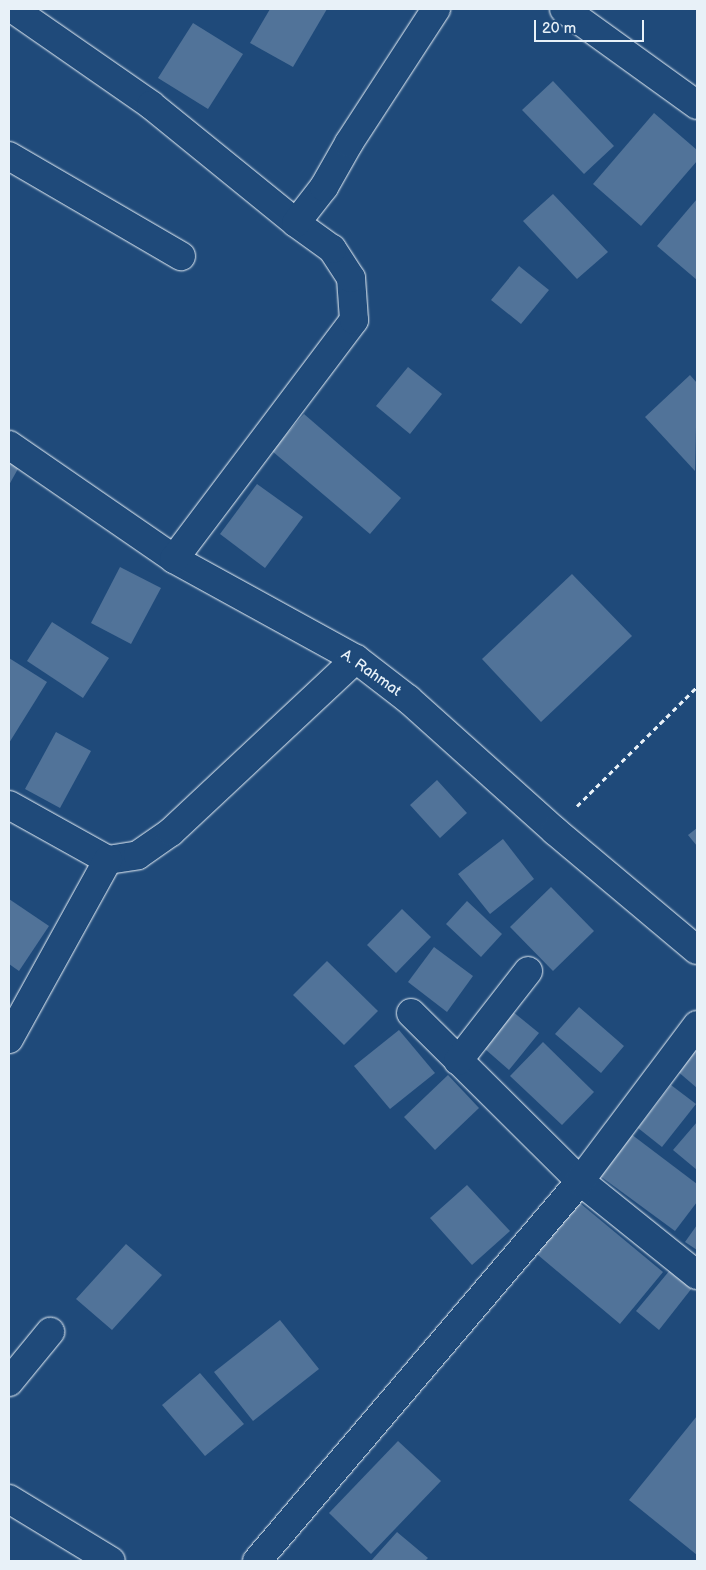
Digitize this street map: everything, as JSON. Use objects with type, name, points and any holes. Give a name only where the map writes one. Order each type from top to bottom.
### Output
[{"type":"street","points":[[13,9],[151,106],[296,223],[332,249],[351,278],[354,320],[174,559]]},
{"type":"street","points":[[296,223],[324,187],[349,143],[436,9]]},
{"type":"street","points":[[564,9],[697,105]]},
{"type":"street","points":[[9,156],[181,256]]},
{"type":"street","name":"A. Rahmat","points":[[9,445],[174,559],[356,659],[408,699],[555,832],[697,950]]},
{"type":"street","points":[[9,805],[108,860],[138,855],[171,832],[356,659]]},
{"type":"street","points":[[9,1039],[108,860]]},
{"type":"street","points":[[458,1061],[528,972]]},
{"type":"street","points":[[411,1013],[580,1181],[697,1275]]},
{"type":"street","points":[[257,1561],[580,1181],[697,1025]]},
{"type":"street","points":[[9,1382],[50,1332]]},
{"type":"street","points":[[9,1499],[111,1561]]},
{"type":"path","points":[[555,832],[697,687]]},
{"type":"building","points":[[270,9],[327,9],[293,67],[250,43]]},
{"type":"building","points":[[193,23],[243,54],[208,109],[158,78]]},
{"type":"building","points":[[553,81],[614,146],[584,174],[522,110]]},
{"type":"building","points":[[654,113],[697,150],[697,161],[641,226],[593,184]]},
{"type":"building","points":[[553,194],[608,252],[577,279],[523,221]]},
{"type":"building","points":[[697,199],[697,280],[657,246]]},
{"type":"building","points":[[519,266],[549,290],[521,324],[491,300]]},
{"type":"building","points":[[408,367],[442,394],[410,434],[376,406]]},
{"type":"building","points":[[690,375],[697,383],[695,471],[645,417]]},
{"type":"building","points":[[304,414],[401,498],[370,534],[272,451]]},
{"type":"building","points":[[9,461],[19,467],[9,485]]},
{"type":"building","points":[[257,484],[303,517],[265,568],[220,534]]},
{"type":"building","points":[[120,567],[161,588],[131,644],[91,623]]},
{"type":"building","points":[[572,574],[632,636],[541,722],[482,659]]},
{"type":"building","points":[[52,622],[109,658],[83,698],[27,661]]},
{"type":"building","points":[[9,658],[47,682],[9,743]]},
{"type":"building","points":[[56,732],[91,751],[60,808],[25,789]]},
{"type":"building","points":[[437,780],[467,813],[440,838],[410,805]]},
{"type":"building","points":[[697,828],[697,846],[688,835]]},
{"type":"building","points":[[503,839],[534,879],[490,914],[458,874]]},
{"type":"building","points":[[551,887],[594,931],[553,971],[510,927]]},
{"type":"building","points":[[9,899],[49,926],[19,971],[9,964]]},
{"type":"building","points":[[467,901],[502,934],[481,957],[446,924]]},
{"type":"building","points":[[402,909],[431,937],[396,973],[367,945]]},
{"type":"building","points":[[434,947],[473,976],[447,1012],[408,982]]},
{"type":"building","points":[[327,961],[378,1011],[344,1045],[293,995]]},
{"type":"building","points":[[507,1007],[539,1033],[509,1070],[477,1042]]},
{"type":"building","points":[[579,1007],[624,1046],[601,1073],[555,1034]]},
{"type":"building","points":[[399,1030],[435,1073],[390,1109],[354,1066]]},
{"type":"building","points":[[543,1042],[594,1092],[562,1125],[510,1076]]},
{"type":"building","points":[[697,1045],[697,1088],[676,1070]]},
{"type":"building","points":[[448,1075],[479,1108],[435,1150],[404,1117]]},
{"type":"building","points":[[671,1085],[696,1104],[662,1147],[638,1128]]},
{"type":"building","points":[[697,1122],[697,1170],[673,1150]]},
{"type":"building","points":[[623,1128],[697,1184],[697,1202],[675,1231],[592,1170]]},
{"type":"building","points":[[467,1185],[510,1231],[472,1265],[430,1218]]},
{"type":"building","points":[[575,1199],[663,1272],[620,1324],[532,1250]]},
{"type":"building","points":[[697,1225],[697,1250],[685,1242]]},
{"type":"building","points":[[126,1244],[162,1275],[112,1330],[76,1299]]},
{"type":"building","points":[[670,1270],[692,1288],[659,1330],[636,1311]]},
{"type":"building","points":[[280,1320],[319,1369],[253,1421],[214,1372]]},
{"type":"building","points":[[200,1373],[244,1424],[205,1456],[162,1405]]},
{"type":"building","points":[[697,1416],[697,1555],[629,1500]]},
{"type":"building","points":[[398,1441],[441,1481],[371,1554],[329,1513]]},
{"type":"building","points":[[397,1532],[428,1558],[425,1561],[371,1561]]}]
